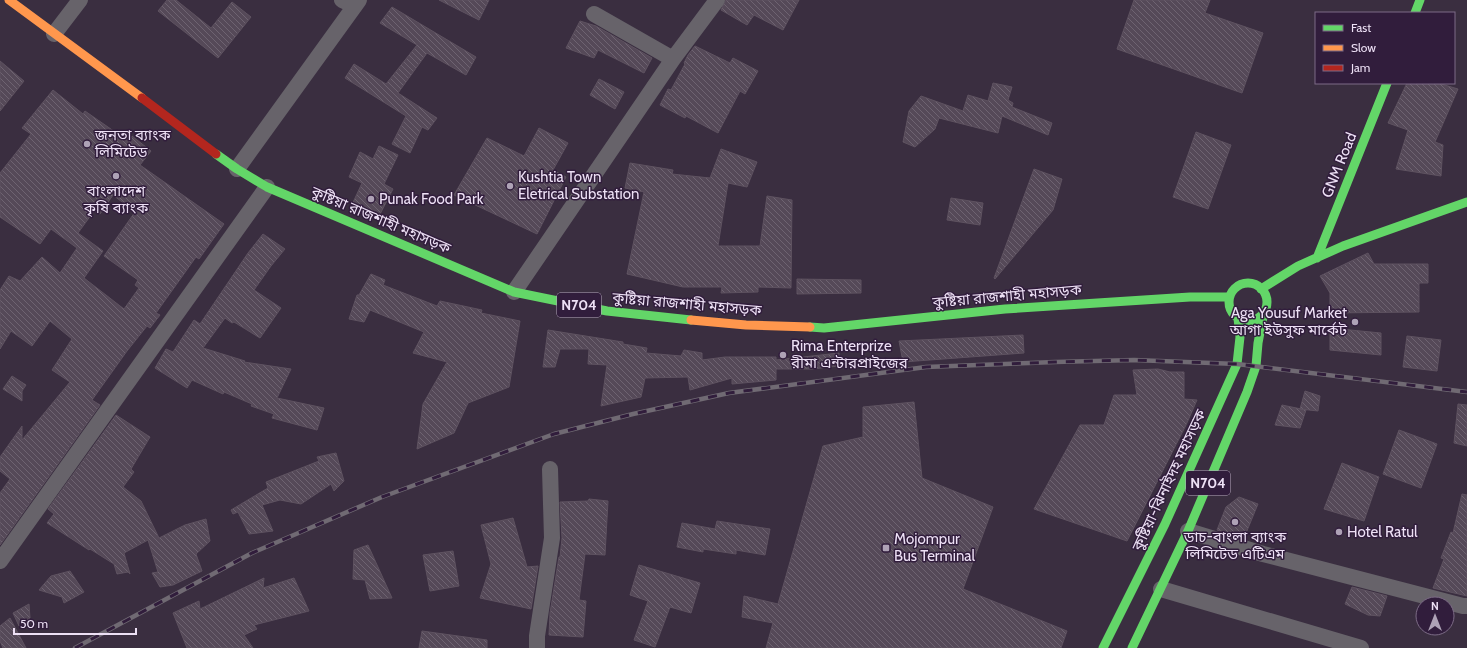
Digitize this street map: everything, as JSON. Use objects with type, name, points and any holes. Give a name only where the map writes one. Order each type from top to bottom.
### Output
[{"type":"main road","name":"কুষ্টিয়া রাজশাহী মহাসড়ক","points":[[9,0],[237,169],[267,187],[514,292],[607,311],[675,320],[824,328],[1013,308],[1190,297],[1229,297]]},
{"type":"main road","points":[[1415,12],[1420,0]]},
{"type":"main road","name":"GNM Road","points":[[1316,258],[1387,84]]},
{"type":"main road","points":[[1261,289],[1298,266],[1343,246],[1467,202]]},
{"type":"main road","points":[[1243,284],[1253,284],[1261,289],[1267,302],[1264,312],[1256,319],[1250,321],[1238,318],[1230,309],[1229,297],[1234,289],[1243,284]]},
{"type":"main road","name":"কুষ্টিয়া-ঝিনাইদহ মহাসড়ক","points":[[1103,648],[1139,578],[1247,392],[1256,366],[1258,344],[1264,312]]},
{"type":"main road","name":"কুষ্টিয়া-ঝিনাইদহ মহাসড়ক","points":[[1132,648],[1188,531],[1200,474],[1237,364],[1240,337],[1238,318]]},
{"type":"street","points":[[54,34],[80,0]]},
{"type":"street","points":[[514,292],[673,59],[717,0]]},
{"type":"street","points":[[237,169],[352,2]]},
{"type":"street","points":[[594,14],[673,59]]},
{"type":"street","points":[[0,561],[267,187]]},
{"type":"street","points":[[537,648],[537,636],[552,538],[550,469]]},
{"type":"street","points":[[1188,531],[1262,554],[1467,606]]},
{"type":"street","points":[[1161,589],[1360,648]]},
{"type":"building","points":[[167,0],[176,0],[211,28],[232,2],[251,17],[218,58],[158,11]]},
{"type":"building","points":[[439,0],[489,0],[479,20]]},
{"type":"building","points":[[726,0],[799,0],[783,30],[754,15],[747,25],[721,10]]},
{"type":"building","points":[[1134,0],[1210,0],[1205,13],[1263,33],[1242,93],[1117,49]]},
{"type":"building","points":[[392,7],[476,57],[466,75],[427,53],[398,93],[437,118],[428,130],[422,127],[410,153],[392,144],[406,116],[345,78],[354,64],[386,84],[417,45],[380,23]]},
{"type":"building","points":[[580,21],[596,26],[652,58],[644,73],[598,50],[594,58],[566,48]]},
{"type":"building","points":[[695,46],[730,63],[733,58],[758,71],[745,94],[740,91],[718,133],[686,116],[685,118],[660,105],[668,89],[671,90],[685,64],[684,63],[688,55]]},
{"type":"building","points":[[0,61],[24,81],[0,111]]},
{"type":"building","points":[[599,79],[624,92],[615,109],[590,95]]},
{"type":"building","points":[[993,83],[1012,87],[1008,100],[1013,103],[1012,107],[1052,123],[1048,135],[1002,116],[998,133],[939,118],[935,129],[915,147],[903,142],[909,111],[921,96],[963,111],[968,95],[988,101]]},
{"type":"building","points":[[1407,84],[1441,84],[1458,89],[1435,142],[1443,145],[1441,176],[1396,169],[1408,130],[1388,123]]},
{"type":"building","points":[[53,90],[83,114],[85,111],[128,141],[132,136],[151,151],[140,165],[224,224],[199,259],[196,257],[156,313],[160,315],[150,328],[147,326],[127,351],[92,400],[100,405],[0,545],[0,493],[10,479],[0,471],[0,457],[22,426],[22,440],[70,382],[52,370],[72,339],[50,321],[32,346],[11,331],[0,349],[0,290],[9,276],[20,281],[42,257],[60,273],[77,248],[51,229],[40,244],[0,217],[0,173],[31,134],[22,128]],"holes":[[[113,195],[135,212],[104,256],[138,280],[135,285],[139,288],[124,309],[84,278],[103,251],[78,233],[94,211],[100,214]]]},
{"type":"building","name":"Kushtia Town Eletrical Substation","points":[[539,128],[568,143],[553,170],[566,177],[537,234],[454,195],[487,138],[524,156]]},
{"type":"building","points":[[1196,132],[1231,145],[1208,209],[1173,197]]},
{"type":"building","points":[[379,146],[398,155],[384,184],[393,189],[377,220],[350,209],[362,183],[349,177],[360,152],[373,159]]},
{"type":"building","points":[[721,149],[757,162],[747,187],[728,183],[718,246],[760,246],[767,196],[792,200],[791,288],[758,287],[758,292],[721,293],[722,287],[683,287],[627,274],[644,192],[625,188],[630,163],[673,170],[672,174],[710,178]]},
{"type":"building","points":[[1034,169],[1062,179],[1053,210],[995,279],[994,278]]},
{"type":"building","points":[[951,198],[983,203],[980,225],[947,220]]},
{"type":"building","points":[[263,234],[285,249],[254,290],[281,308],[260,338],[225,318],[203,348],[245,361],[244,362],[291,369],[277,398],[324,408],[317,430],[272,418],[274,414],[251,406],[252,404],[224,392],[223,394],[192,380],[187,388],[155,368],[166,349],[173,352],[194,320],[200,324],[248,253]]},
{"type":"building","points":[[1368,253],[1374,264],[1428,264],[1428,283],[1419,283],[1419,312],[1330,313],[1330,293],[1320,276]]},
{"type":"building","points":[[371,274],[385,280],[383,285],[437,306],[440,301],[482,310],[481,313],[520,321],[509,387],[468,403],[454,433],[417,449],[423,404],[447,362],[413,353],[424,332],[370,310],[364,322],[349,319],[357,295],[359,295]]},
{"type":"building","points":[[797,279],[861,280],[861,293],[797,294]]},
{"type":"building","points":[[1330,328],[1381,333],[1381,355],[1330,350]]},
{"type":"building","points":[[548,330],[623,342],[623,344],[647,348],[646,353],[681,356],[684,350],[702,353],[702,360],[725,357],[776,357],[776,360],[839,353],[839,366],[812,369],[776,369],[776,380],[732,384],[732,378],[690,390],[688,377],[645,378],[641,397],[601,406],[607,365],[588,364],[589,349],[560,349],[555,367],[543,367]]},
{"type":"building","points":[[1023,335],[1024,353],[903,362],[899,341]]},
{"type":"building","points":[[1407,336],[1441,340],[1437,371],[1403,367]]},
{"type":"building","points":[[1158,369],[1170,372],[1184,372],[1184,399],[1197,400],[1186,425],[1127,541],[1034,509],[1080,425],[1104,425],[1114,395],[1137,395],[1133,370]]},
{"type":"building","points":[[12,376],[26,385],[22,391],[22,401],[3,389]]},
{"type":"building","points":[[1305,391],[1320,396],[1318,411],[1300,409]]},
{"type":"building","name":"Mojompur Bus Terminal","points":[[914,402],[922,478],[993,507],[963,589],[1067,631],[1061,648],[766,648],[773,623],[742,617],[744,596],[778,604],[823,446],[863,437],[863,407]]},
{"type":"building","points":[[1458,404],[1467,405],[1467,446],[1454,443]]},
{"type":"building","points":[[1282,405],[1306,410],[1300,428],[1275,425]]},
{"type":"building","points":[[116,415],[150,437],[131,469],[134,472],[123,487],[141,501],[159,538],[185,525],[206,519],[210,541],[196,554],[202,571],[173,585],[160,587],[152,573],[158,572],[148,540],[124,553],[130,574],[128,572],[117,574],[114,564],[47,523],[54,514],[48,509]]},
{"type":"building","points":[[1399,430],[1437,444],[1421,488],[1383,474]]},
{"type":"building","points":[[336,453],[344,481],[334,491],[331,484],[301,504],[280,500],[262,505],[273,531],[249,534],[238,512],[233,514],[231,510],[268,488],[266,482],[319,461],[317,457]]},
{"type":"building","points":[[1342,463],[1379,477],[1364,521],[1324,509]]},
{"type":"building","points":[[1462,494],[1467,495],[1467,596],[1433,588],[1444,559],[1441,558],[1451,532],[1453,533]]},
{"type":"building","name":"ডাচ-বাংলা ব্যাংক লিমিটেড এটিএম","points":[[1239,497],[1258,504],[1244,538],[1217,530],[1226,507]]},
{"type":"building","points":[[589,499],[608,501],[605,555],[585,554],[579,600],[586,601],[583,637],[549,635],[550,613],[562,538],[560,502],[588,501]]},
{"type":"building","points":[[513,518],[527,567],[538,566],[531,609],[480,598],[491,564],[481,525]]},
{"type":"building","points":[[717,521],[770,529],[765,555],[736,550],[736,554],[703,549],[703,552],[677,547],[682,523],[715,529]]},
{"type":"building","points":[[368,545],[392,598],[370,599],[365,580],[353,579],[354,550]]},
{"type":"building","points":[[453,551],[459,586],[430,591],[423,555]]},
{"type":"building","points":[[639,565],[700,583],[691,613],[670,607],[655,647],[634,640],[648,601],[630,595]]},
{"type":"building","points":[[70,571],[84,592],[64,603],[62,597],[39,590],[51,576]]},
{"type":"building","points":[[264,578],[263,588],[294,578],[309,611],[254,625],[257,629],[244,635],[253,648],[187,648],[173,613],[199,601],[200,609]]},
{"type":"building","points":[[1352,587],[1387,596],[1380,616],[1368,615],[1345,604]]},
{"type":"building","points":[[29,604],[30,618],[19,626],[13,613]]},
{"type":"building","points":[[10,618],[26,648],[3,648],[0,641],[0,626]]},
{"type":"building","points":[[422,631],[487,640],[487,648],[419,648]]},
{"type":"railway","points":[[75,648],[252,553],[382,497],[554,434],[633,414],[729,393],[926,367],[1134,360],[1237,364],[1467,392]]},
{"type":"traffic: fast","points":[[1415,12],[1420,0]]},
{"type":"traffic: fast","points":[[1317,258],[1387,84]]},
{"type":"traffic: fast","points":[[216,154],[267,187],[514,292],[607,311],[691,320]]},
{"type":"traffic: fast","points":[[1261,289],[1298,266],[1343,246],[1467,202]]},
{"type":"traffic: fast","points":[[1248,283],[1258,286],[1264,292],[1267,302],[1264,312],[1258,318],[1248,321],[1238,318],[1232,312],[1229,302],[1232,292],[1238,286],[1248,283]]},
{"type":"traffic: fast","points":[[810,327],[824,328],[1005,309],[1190,297],[1229,297]]},
{"type":"traffic: fast","points":[[1132,648],[1188,531],[1247,392],[1256,366],[1258,343],[1264,312]]},
{"type":"traffic: fast","points":[[1103,648],[1165,524],[1237,364],[1240,337],[1238,318]]},
{"type":"traffic: slow","points":[[9,0],[142,98]]},
{"type":"traffic: slow","points":[[691,320],[746,325],[810,327]]},
{"type":"traffic: jam","points":[[142,98],[216,154]]},
{"type":"place","name":"জনতা ব্যাংক লিমিটেড","points":[[87,144]]},
{"type":"place","name":"বাংলাদেশ কৃষি ব্যাংক","points":[[116,176]]},
{"type":"place","name":"Kushtia Town Eletrical Substation","points":[[510,186]]},
{"type":"place","name":"Punak Food Park","points":[[371,199]]},
{"type":"place","name":"Aga Yousuf Market আগা ইউসুফ মার্কেট","points":[[1355,322]]},
{"type":"place","name":"Rima Enterprize রীমা এন্টারপ্রাইজের","points":[[783,355]]},
{"type":"place","name":"ডাচ-বাংলা ব্যাংক লিমিটেড এটিএম","points":[[1235,522]]},
{"type":"place","name":"Hotel Ratul","points":[[1339,532]]},
{"type":"place","name":"Mojompur Bus Terminal","points":[[886,548]]}]
